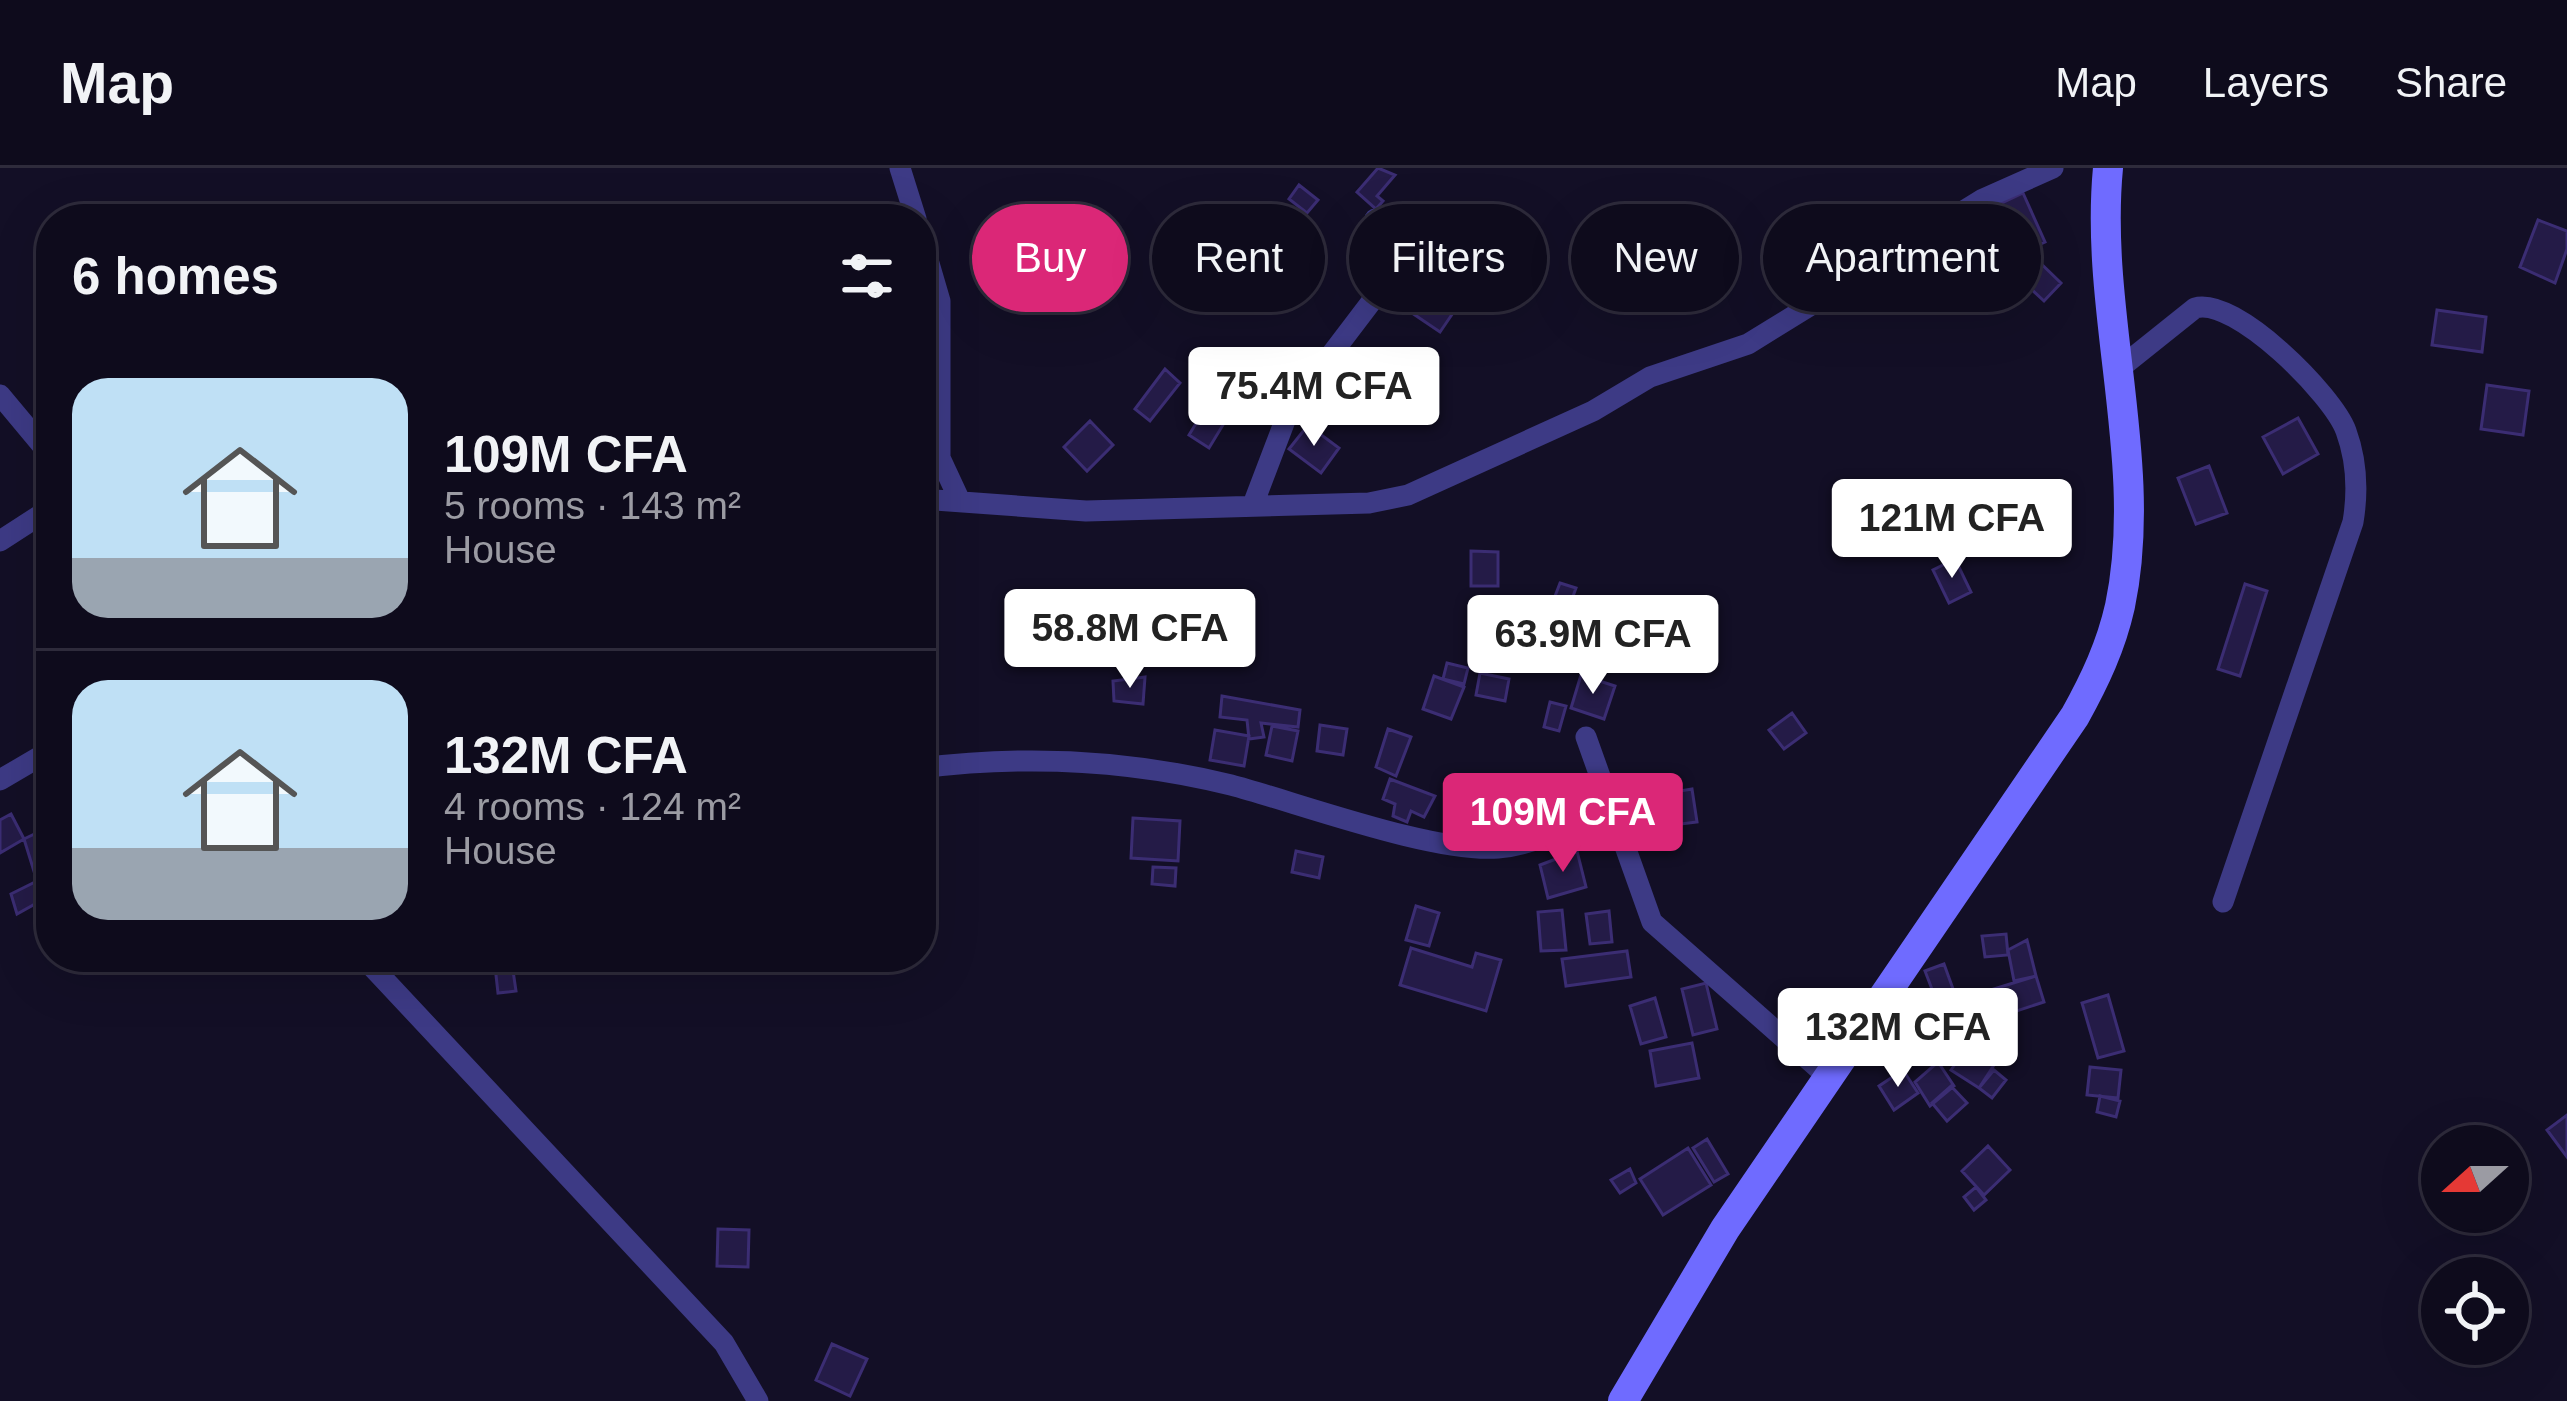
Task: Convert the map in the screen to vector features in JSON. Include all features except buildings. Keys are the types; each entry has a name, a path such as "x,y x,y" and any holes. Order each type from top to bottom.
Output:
{"street":[{"path":"900,168 911,204"},
{"path":"936,498 1086,511 1254,502 1369,503 1408,495 1593,411 1650,377 1748,344 1983,199 2053,168"},
{"path":"1623,1401 1725,1228 2075,716 2104,662 2120,603 2126,530 2107,288 2108,168"},
{"path":"936,287 940,301 940,458 960,502"},
{"path":"2115,372 2195,308 2224,310 2330,400 2354,460 2358,494 2353,522 2223,902"},
{"path":"1254,502 1289,410 1364,312"},
{"path":"0,395 36,438"},
{"path":"936,466 940,458"},
{"path":"0,541 36,518"},
{"path":"1586,737 1652,922 1827,1076"},
{"path":"0,781 36,759"},
{"path":"936,767 1043,759 1124,767 1226,784 1473,848 1523,843 1610,808"},
{"path":"377,972 724,1343 758,1401"}]}
